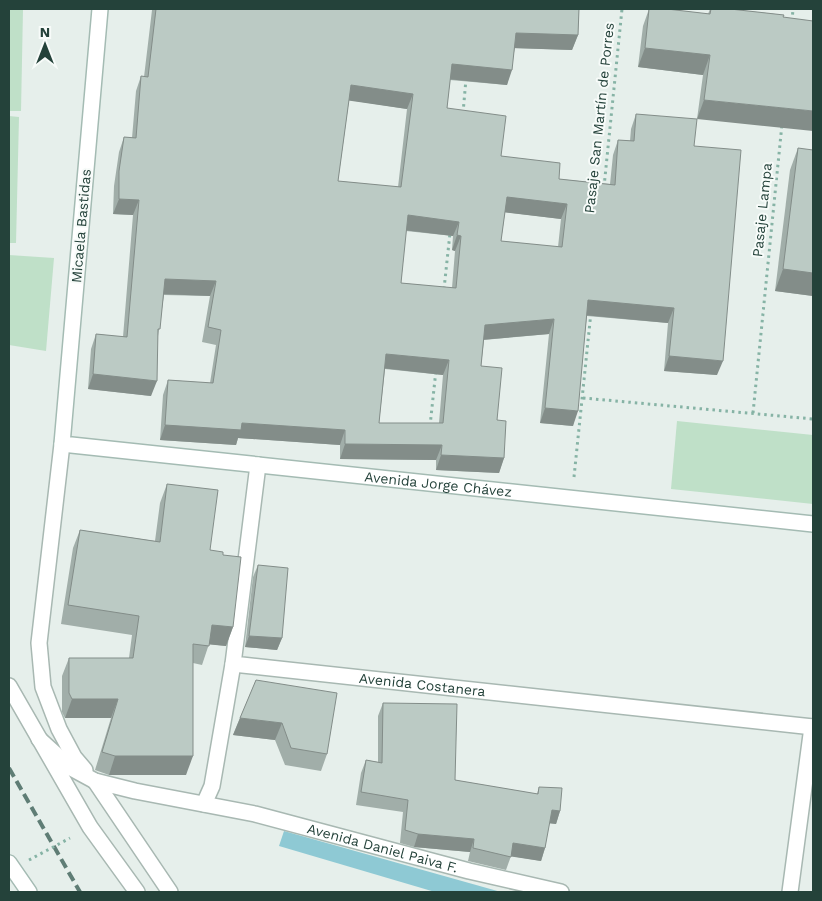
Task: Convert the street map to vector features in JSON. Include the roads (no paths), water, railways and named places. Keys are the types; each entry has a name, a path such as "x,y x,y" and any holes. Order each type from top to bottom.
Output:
{"street":[{"name":"Micaela Bastidas","path":"100,9 62,444 42,608 39,643 41,669 43,687 59,729 74,757 95,781 170,892"},
{"name":"Avenida Jorge Chávez","path":"62,444 813,524"},
{"path":"204,804 212,786 233,664 258,465"},
{"name":"Avenida Costanera","path":"233,664 813,727"},
{"path":"9,686 90,826 137,892"},
{"path":"790,892 813,727"},
{"path":"39,739 71,768 95,781"},
{"name":"Avenida Daniel Paiva F.","path":"95,781 135,791 255,814 469,871 561,892"},
{"path":"9,863 29,892"}],"water":[{"path":"284,831 501,892 435,892 279,846"}],"railway":[{"path":"9,768 80,892"}]}
